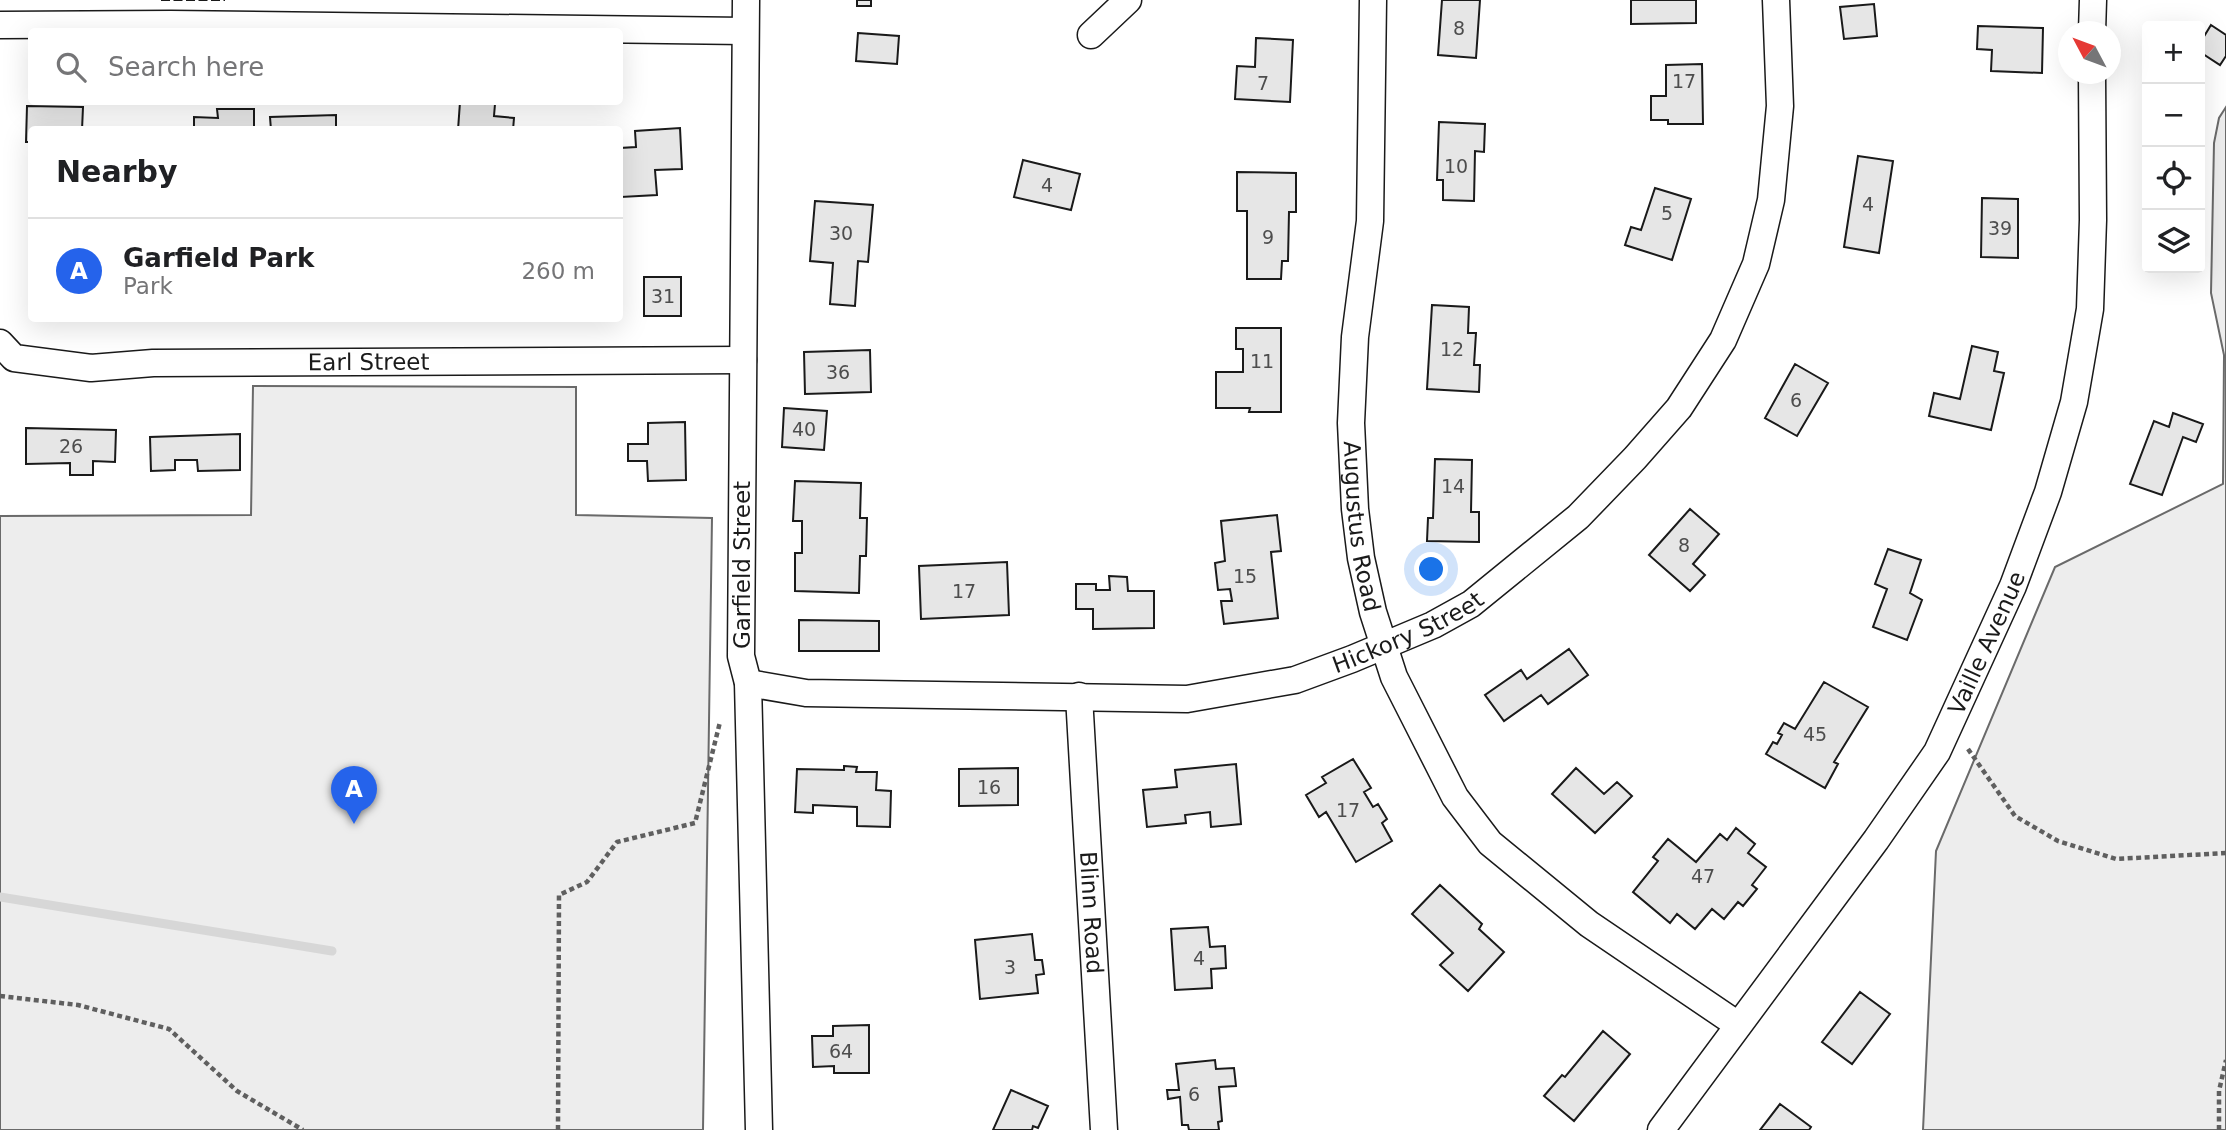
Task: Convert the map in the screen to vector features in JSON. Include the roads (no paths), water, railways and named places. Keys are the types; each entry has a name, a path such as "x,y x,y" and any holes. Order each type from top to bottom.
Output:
{"street":[{"name":"Garfield Street","path":"746,0 741,656 748,682 759,1130"},
{"path":"1091,35 1128,0"},
{"name":"Augustus Road","path":"1373,0 1370,222 1355,337 1351,423 1355,509 1361,558 1383,646 1394,677 1455,797 1490,843 1588,924 1738,1025"},
{"name":"Hickory Street","path":"748,682 806,693 1187,699 1295,680 1433,625 1471,604 1578,517 1635,458 1679,408 1723,340 1756,264 1771,200 1779,115 1776,0"},
{"path":"2092,21 2093,0"},
{"path":"0,25 494,28"},
{"path":"623,30 746,31"},
{"name":"Vaille Avenue","path":"1661,1130 1876,840 1937,751 2013,586 2049,492 2074,402 2090,309 2093,220 2092,84"},
{"name":"Earl Street","path":"0,344 14,358 91,368 153,363 743,360"},
{"name":"Blinn Road","path":"1079,696 1104,1130"}],"waterway":[{"path":"0,897 332,951"}],"place":[{"name":"Garfield Park","path":"354,824"}]}
